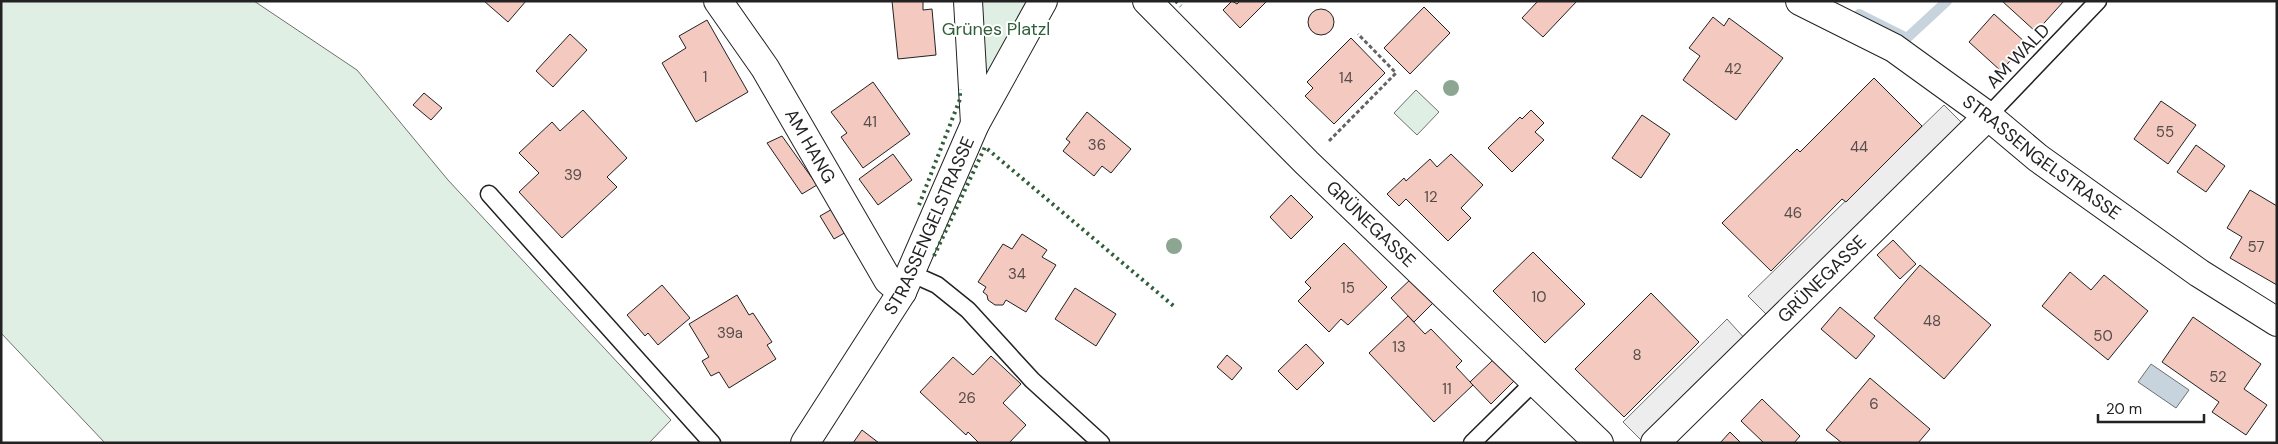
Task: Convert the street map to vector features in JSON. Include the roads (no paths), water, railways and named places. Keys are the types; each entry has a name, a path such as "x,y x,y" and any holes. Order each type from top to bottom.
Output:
{"street":[{"name":"AM HANG","path":"718,1 765,68 888,280 906,282"},
{"path":"968,1 974,124"},
{"name":"STRASSENGELSTRASSE","path":"805,443 906,282 974,124 1043,1"},
{"name":"GRÜNEGASSE","path":"1147,1 1307,163 1599,443"},
{"name":"STRASSENGELSTRASSE","path":"1800,1 1894,48 1988,116 2038,158 2199,273 2277,322"},
{"name":"GRÜNEGASSE","path":"1655,443 1988,116"}],"lane":[{"name":"AM WALD","path":"1988,116 2098,1"},
{"path":"490,194 712,443"},
{"path":"906,282 937,285 968,310 1032,380 1101,443"},
{"path":"1472,443 1534,381"}],"waterway":[{"path":"1859,14 1907,38 1947,1"}],"park label":[{"name":"Grünes Platzl","path":"996,29"}]}
